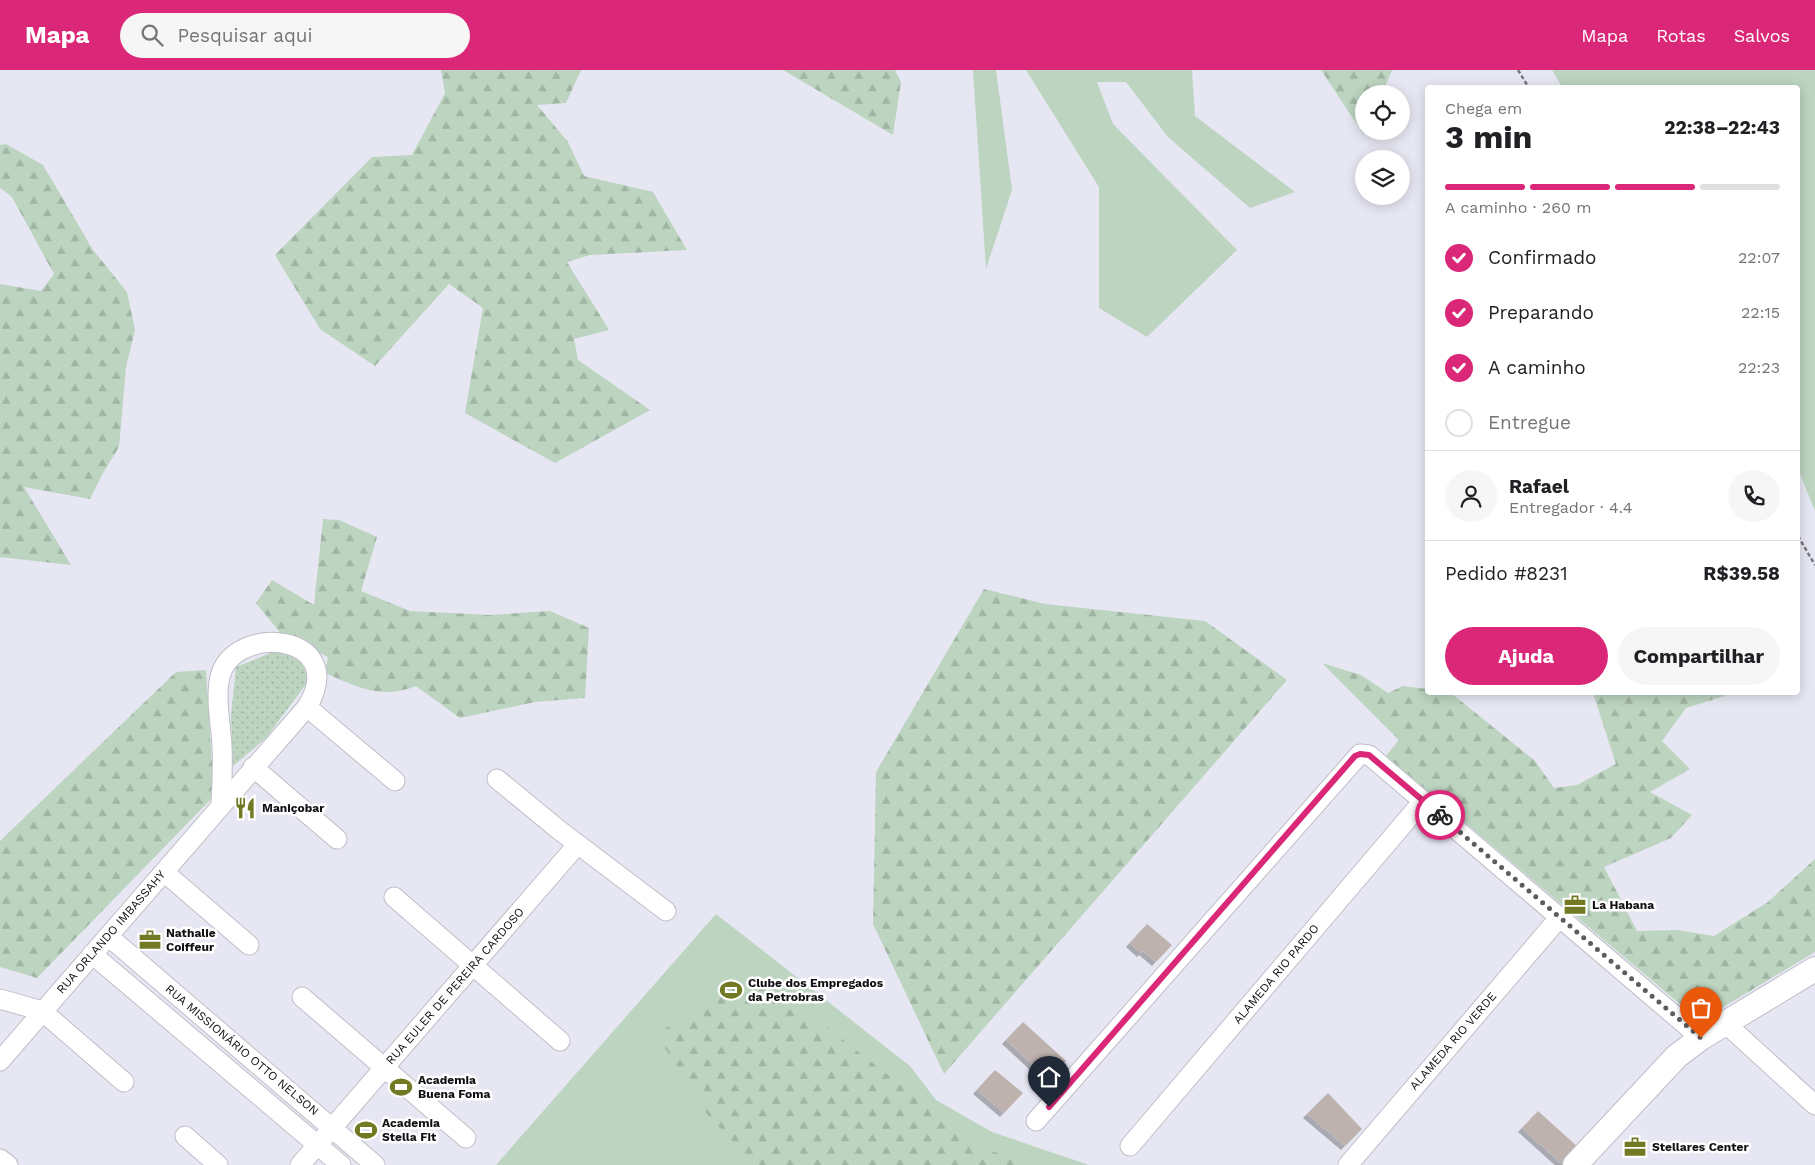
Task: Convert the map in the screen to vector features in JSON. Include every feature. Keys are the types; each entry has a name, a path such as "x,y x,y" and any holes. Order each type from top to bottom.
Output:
{"main road":[{"path":"1582,1163 1658,1074 1677,1056 1701,1038 1815,969"}],"street":[{"name":"RUA ORLANDO IMBASSAHY","path":"0,1061 164,872 221,803 307,707 316,693 317,669 309,655 298,647 286,643 268,643 250,647 234,656 224,666 219,688 222,750 221,803"},
{"path":"307,707 395,781"},
{"path":"1036,1121 1355,756 1360,754 1369,755 1701,1038"},
{"path":"253,767 337,839"},
{"path":"497,779 666,911"},
{"name":"ALAMEDA RIO PARDO","path":"1130,1146 1423,801"},
{"name":"RUA EULER DE PEREIRA CARDOSO","path":"300,1165 578,844"},
{"path":"164,872 249,945"},
{"path":"394,897 560,1041"},
{"name":"ALAMEDA RIO VERDE","path":"1348,1165 1559,918"},
{"name":"RUA MISSIONÁRIO OTTO NELSON","path":"108,936 376,1165"},
{"name":"RUA MISSIONÁRIO OTTO NELSON","path":"92,954 341,1165"},
{"path":"302,997 466,1138"},
{"path":"0,999 42,1011 124,1082"},
{"path":"1725,1023 1815,1106"},
{"path":"185,1136 218,1165"},
{"path":"0,1159 8,1165"}],"path":[{"path":"1518,70 1527,85"},
{"path":"1800,539 1815,565"}],"green space":[{"path":"441,70 581,70 566,103 537,105 568,142 584,176 653,192 687,250 590,255 567,262 609,330 574,339 578,360 650,410 555,463 465,413 483,308 449,284 375,366 320,329 275,255 372,157 412,155 445,93"},
{"path":"783,70 895,70 901,82 893,135"},
{"path":"973,70 996,70 1012,190 986,269"},
{"path":"1026,70 1192,70 1195,116 1295,192 1250,208 1168,137 1126,82 1097,82 1113,124 1237,250 1147,337 1099,308 1099,187"},
{"path":"1321,70 1392,70 1386,85 1355,85 1355,121"},
{"path":"1552,70 1815,70 1815,511 1800,474 1800,85 1561,85"},
{"path":"6,144 43,165 93,250 127,292 135,330 126,367 119,447 90,499 24,487 71,565 0,557 0,284 41,291 54,274 12,197 0,188 0,145"},
{"path":"323,519 339,520 377,537 361,591 410,611 490,615 550,611 589,628 585,698 535,702 460,718 416,686 404,690 381,692 359,687 325,673 328,657 282,635 256,603 272,580 314,605"},
{"path":"984,589 1045,604 1205,621 1287,680 944,1074 873,924 876,772"},
{"path":"273,652 298,655 309,680 266,738 233,766 231,716 236,667"},
{"path":"1322,663 1361,675 1388,693 1403,686 1425,689 1425,695 1453,695 1535,761 1554,788 1577,785 1616,764 1594,695 1728,695 1686,708 1662,741 1690,769 1650,792 1692,815 1671,838 1604,867 1637,931 1677,930 1714,936 1768,902 1815,859 1815,952 1700,1021 1386,756 1399,740"},
{"path":"206,670 214,796 37,978 0,967 0,841 176,672"},
{"name":"Clube dos Empregados da Petrobras","path":"716,914 910,1066 936,1100 992,1132 1089,1165 496,1165"},
{"path":"758,973 897,1082 958,1136 1024,1165 755,1165 707,1114 656,1034"}],"building":[{"path":"1147,924 1172,945 1156,962 1143,951 1141,953 1130,943"},
{"path":"1023,1022 1066,1061 1048,1079 1006,1040"},
{"path":"995,1070 1023,1093 1004,1113 977,1090"},
{"path":"1328,1093 1362,1129 1345,1146 1307,1114"},
{"path":"1538,1111 1579,1148 1563,1165 1522,1128"}],"way so far":[{"path":"1440,815 1701,1038"}],"place":[{"name":"Maniçobar","path":"245,808"},
{"name":"La Habana","path":"1575,905"},
{"name":"Nathalie Coiffeur","path":"150,940"},
{"name":"Clube dos Empregados da Petrobras","path":"731,990"},
{"name":"Academia Buena Foma","path":"401,1087"},
{"name":"Academia Stella Fit","path":"366,1130"},
{"name":"Stellares Center","path":"1635,1147"}],"route":[{"path":"1049,1107 1355,756 1364,753 1369,755 1440,815"}]}
